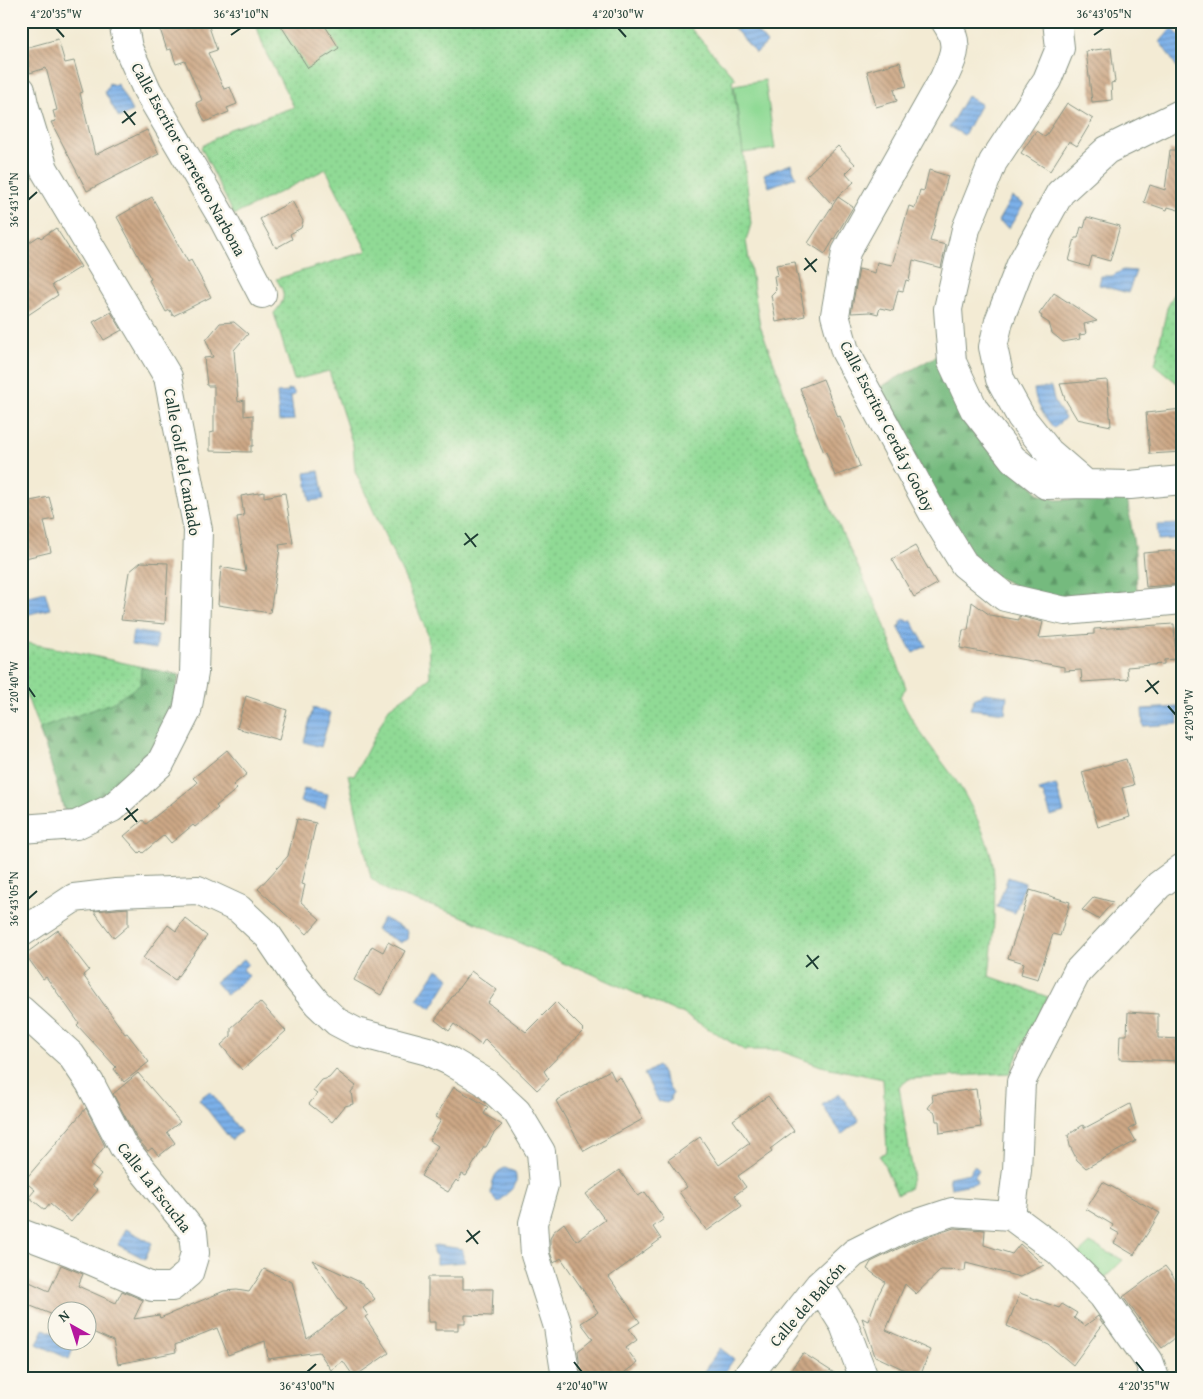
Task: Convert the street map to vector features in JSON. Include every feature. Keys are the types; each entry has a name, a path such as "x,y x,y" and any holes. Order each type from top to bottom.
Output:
{"street":[{"name":"Calle Escritor Carretero Narbona","path":"123,21 128,48 147,90 224,221 262,294"},
{"name":"Calle Escritor Cerdá y Godoy","path":"945,21 950,29 956,49 944,78 846,252 835,315 845,352 934,515 964,564 1005,597 1065,611 1182,600"},
{"path":"1057,21 1060,48 1047,80 994,162 966,228 948,309 952,362 974,409 1013,459 1046,485 1130,485 1182,480"},
{"name":"Calle Golf del Candado","path":"21,90 44,169 168,377 198,530 194,673 187,711 160,764 112,808 76,825 21,829"},
{"path":"1086,484 1049,452 1021,417 1000,379 994,347 999,321 1021,264 1060,193 1107,150 1182,113"},
{"path":"1155,1378 1149,1361 1102,1295 1058,1251 1011,1216 1017,1170 1021,1082 1077,972 1159,885 1182,868"},
{"path":"21,933 74,898 126,892 198,890 239,910 268,936 295,976 317,1003 337,1022 356,1032 428,1051 450,1061 485,1082 517,1112 542,1152 544,1186 533,1223 535,1255 558,1327 566,1378"},
{"name":"Calle La Escucha","path":"21,1010 71,1055 90,1084 123,1146 193,1232 195,1253 189,1273 172,1287 152,1287 21,1233"},
{"name":"Calle del Balcón","path":"746,1378 819,1285 854,1253 906,1226 952,1212 1011,1216"},
{"path":"819,1285 844,1325 864,1378"}],"green space":[{"path":"255,21 684,21 736,79 732,80 745,166 751,224 746,241 760,326 780,378 793,423 882,618 906,688 900,696 920,731 964,793 988,846 993,865 995,893 989,976 1048,997 1025,1039 1010,1073 909,1079 899,1087 913,1173 909,1189 897,1194 880,1156 887,1151 883,1079 821,1066 778,1050 744,1050 682,1013 577,967 574,968 459,915 389,892 371,878 348,774 354,776 389,708 430,678 428,635 407,583 355,471 353,445 329,371 294,380 274,313 283,300 282,288 276,279 367,251 326,169 234,215 201,147 230,129 294,107 265,51"},
{"path":"765,80 775,149 743,153 734,85"},
{"path":"1182,279 1182,387 1155,365 1167,308"},
{"path":"942,353 1038,494 1056,500 1127,497 1135,553 1137,593 1075,598 1028,592 995,576 967,549 875,390"},
{"path":"21,642 179,675 174,704 165,728 65,813 48,754 25,691 21,689"},
{"path":"141,667 179,675 174,704 165,728 149,757 111,796 86,808 65,813 39,729 112,703 140,685"},
{"path":"1090,1243 1123,1260 1102,1281 1076,1256"}],"water":[{"path":"743,21 752,21 751,25 767,43 756,53 734,28"},
{"path":"1171,29 1182,38 1182,44 1179,47 1182,52 1182,68 1179,70 1160,42"},
{"path":"109,83 114,85 117,83 132,111 119,118 104,91"},
{"path":"967,96 981,104 964,135 949,127"},
{"path":"791,164 796,177 769,187 764,174"},
{"path":"1012,197 1024,204 1009,228 998,221"},
{"path":"1123,270 1136,271 1128,293 1099,285 1101,276 1112,276"},
{"path":"1051,387 1055,403 1065,418 1054,428 1041,410 1036,400 1034,389"},
{"path":"288,389 293,390 295,395 291,396 294,420 279,421 277,393 288,392"},
{"path":"319,471 324,499 310,501 305,473"},
{"path":"1182,524 1182,538 1158,540 1157,525"},
{"path":"45,592 50,609 21,616 21,598"},
{"path":"903,619 911,620 926,646 913,653 898,627 901,626"},
{"path":"133,631 158,635 156,649 131,645"},
{"path":"985,693 1007,696 1005,713 970,709 974,699"},
{"path":"1178,707 1178,724 1143,726 1142,709"},
{"path":"313,708 331,713 321,747 304,742"},
{"path":"1056,785 1064,812 1051,816 1043,793 1040,793 1039,790"},
{"path":"304,789 328,794 325,808 300,802"},
{"path":"1008,877 1025,883 1015,913 997,907"},
{"path":"383,918 408,931 407,940 401,943 376,930"},
{"path":"244,959 248,964 243,969 249,976 226,995 215,982"},
{"path":"437,969 450,978 431,1008 417,999"},
{"path":"658,1066 673,1094 670,1101 666,1103 659,1102 644,1074"},
{"path":"210,1091 241,1132 231,1140 199,1099"},
{"path":"839,1093 859,1121 842,1134 822,1105"},
{"path":"973,1167 979,1170 975,1176 977,1183 951,1188 949,1177 970,1173"},
{"path":"505,1168 515,1172 516,1182 515,1186 501,1201 497,1202 491,1194 493,1182 498,1172"},
{"path":"126,1229 152,1243 145,1259 118,1245"},
{"path":"433,1246 462,1249 465,1262 437,1264 437,1257 433,1253"},
{"path":"44,1329 48,1331 48,1349 37,1344"},
{"path":"720,1348 734,1359 721,1378 701,1378 700,1377"},
{"path":"54,1352 72,1352 69,1359"}],"building":[{"path":"185,21 187,27 207,21 217,50 208,53 224,89 230,87 237,104 227,108 229,112 205,122 196,103 202,100 185,61 176,64 171,49 167,50 160,29"},
{"path":"278,21 322,21 339,48 308,68"},
{"path":"58,39 65,63 74,61 83,92 80,93 95,155 147,130 159,154 87,191 51,122 56,121 53,111 57,110 46,68 30,73 25,48"},
{"path":"1111,48 1115,82 1111,83 1112,100 1092,102 1086,51"},
{"path":"900,62 907,86 894,89 897,101 876,107 867,71"},
{"path":"1067,103 1093,119 1077,146 1069,141 1050,171 1021,153 1036,131 1045,137"},
{"path":"838,146 855,164 846,173 854,182 831,203 806,176"},
{"path":"1170,150 1182,150 1182,211 1168,207 1167,210 1144,202 1150,185 1165,190"},
{"path":"929,170 948,176 930,241 946,245 941,268 913,260 909,281 906,280 903,291 898,290 893,311 880,308 878,314 870,312 851,313 859,269 875,273 877,262 892,265 909,206 915,208 920,190 924,191"},
{"path":"152,197 188,262 191,260 211,297 173,316 170,310 166,312 149,280 151,279 117,217"},
{"path":"838,197 853,207 825,254 808,243"},
{"path":"292,201 303,221 301,228 290,234 292,239 276,248 260,219"},
{"path":"1087,217 1120,226 1110,261 1092,256 1089,267 1069,261 1075,238 1078,238 1081,227 1084,228"},
{"path":"56,228 81,267 52,285 58,295 28,315 21,305 21,248"},
{"path":"795,262 805,316 776,322 771,295 776,290 774,276 778,275 776,265"},
{"path":"1054,293 1097,321 1084,324 1086,334 1079,335 1080,339 1063,342 1052,333 1049,323 1041,318 1042,316 1039,314"},
{"path":"111,312 122,330 104,340 93,322"},
{"path":"234,322 248,334 234,350 238,402 244,400 244,416 253,415 253,446 251,446 251,452 210,451 210,433 214,432 214,386 207,386 204,358 213,357 206,340 220,323"},
{"path":"823,379 860,466 835,476 826,452 824,453 800,388"},
{"path":"1107,380 1111,426 1077,419 1065,399 1060,384"},
{"path":"1182,409 1182,452 1150,454 1146,413"},
{"path":"264,492 264,497 285,493 293,543 279,545 280,549 270,613 218,605 221,567 246,572 237,517 244,516 241,496"},
{"path":"49,497 55,519 44,521 51,552 21,559 21,503"},
{"path":"915,546 937,584 914,597 892,559"},
{"path":"1182,550 1182,584 1146,587 1143,553"},
{"path":"141,562 168,563 165,624 121,620 129,572"},
{"path":"972,602 990,615 1019,620 1019,616 1043,622 1039,638 1094,634 1094,629 1174,624 1176,659 1164,660 1164,664 1127,667 1128,679 1082,682 1081,670 1064,671 1064,667 960,648 963,630 968,630"},
{"path":"246,696 287,710 279,740 237,728"},
{"path":"227,750 247,774 233,785 237,789 195,827 193,825 171,843 164,835 143,853 141,851 139,853 124,836 143,820 146,824 196,784 197,782 193,778"},
{"path":"1126,759 1134,785 1122,788 1130,817 1098,827 1082,772"},
{"path":"297,819 316,823 302,884 305,885 301,902 320,919 307,934 258,889 288,856"},
{"path":"1030,890 1070,902 1060,936 1053,934 1038,979 1021,974 1024,963 1008,958"},
{"path":"1094,897 1113,902 1098,919 1082,910"},
{"path":"128,908 128,926 114,938 94,911"},
{"path":"185,918 207,936 175,980 143,958 168,925 176,931"},
{"path":"58,930 89,970 83,975 125,1034 127,1033 149,1062 124,1082 114,1069 116,1067 77,1025 79,1023 46,977 43,979 25,954"},
{"path":"388,942 405,951 381,995 354,980 372,946 383,952"},
{"path":"471,971 497,990 488,1003 526,1032 556,1002 584,1030 544,1071 549,1079 537,1090 485,1039 481,1045 454,1024 449,1031 435,1020"},
{"path":"260,1002 286,1031 242,1070 221,1045 231,1036 231,1028"},
{"path":"1128,1012 1158,1014 1158,1038 1182,1039 1182,1061 1119,1059 1120,1035 1127,1035"},
{"path":"336,1070 356,1086 351,1092 353,1104 345,1106 332,1122 309,1104 317,1094 313,1091 322,1080 329,1078"},
{"path":"610,1070 615,1080 620,1077 643,1119 584,1151 556,1101"},
{"path":"138,1073 180,1122 167,1132 175,1143 159,1156 152,1148 148,1151 136,1137 113,1094"},
{"path":"454,1087 488,1107 484,1114 502,1125 494,1133 486,1147 484,1147 466,1176 462,1174 458,1182 456,1180 448,1192 421,1176 438,1146 429,1140 441,1120 435,1117"},
{"path":"976,1089 981,1127 940,1133 939,1121 936,1121 935,1113 928,1108 933,1101 932,1095"},
{"path":"768,1096 794,1131 770,1149 772,1152 738,1176 746,1187 735,1195 742,1206 707,1231 679,1192 687,1187 668,1160 700,1137 719,1165 750,1143 733,1120"},
{"path":"1130,1104 1136,1125 1129,1129 1136,1141 1086,1168 1077,1160 1070,1146 1068,1135 1083,1125 1085,1128"},
{"path":"86,1108 105,1146 90,1165 101,1174 92,1185 98,1190 71,1222 50,1204 45,1210 29,1197 35,1190 24,1181"},
{"path":"619,1170 638,1196 645,1192 664,1219 653,1227 661,1239 609,1277 640,1322 629,1329 637,1340 626,1348 637,1363 617,1378 581,1378 578,1351 593,1339 581,1323 598,1312 561,1258 554,1263 550,1252 550,1239 553,1232 564,1223 576,1241 605,1220 586,1194"},
{"path":"1103,1182 1160,1213 1134,1255 1114,1243 1120,1234 1111,1229 1113,1225 1086,1209"},
{"path":"954,1228 985,1230 984,1245 1012,1254 1020,1244 1044,1265 1020,1277 966,1263 965,1271 941,1270 916,1294 905,1284 886,1330 930,1350 920,1377 875,1356 862,1318 868,1321 885,1282 867,1269 871,1262 912,1242"},
{"path":"312,1260 362,1283 375,1299 363,1308 368,1315 365,1317 389,1353 354,1377 343,1361 331,1370 319,1352 268,1359 265,1341 228,1355 217,1328 175,1345 176,1352 118,1364 113,1341 98,1334 98,1302 48,1302 48,1313 21,1302 21,1278 49,1291 61,1265 83,1274 78,1286 116,1303 122,1291 143,1300 134,1319 159,1315 160,1318 224,1291 237,1290 249,1292 264,1269 292,1282 307,1339 346,1309"},
{"path":"1165,1266 1182,1288 1182,1333 1162,1348 1123,1297"},
{"path":"428,1277 463,1277 463,1289 493,1289 492,1316 465,1315 465,1323 458,1323 458,1330 435,1330 435,1322 428,1322"},
{"path":"1020,1293 1059,1308 1062,1304 1077,1313 1074,1318 1085,1326 1098,1316 1103,1324 1073,1365 1049,1345 1007,1326"},
{"path":"803,1353 842,1378 785,1378"}]}
